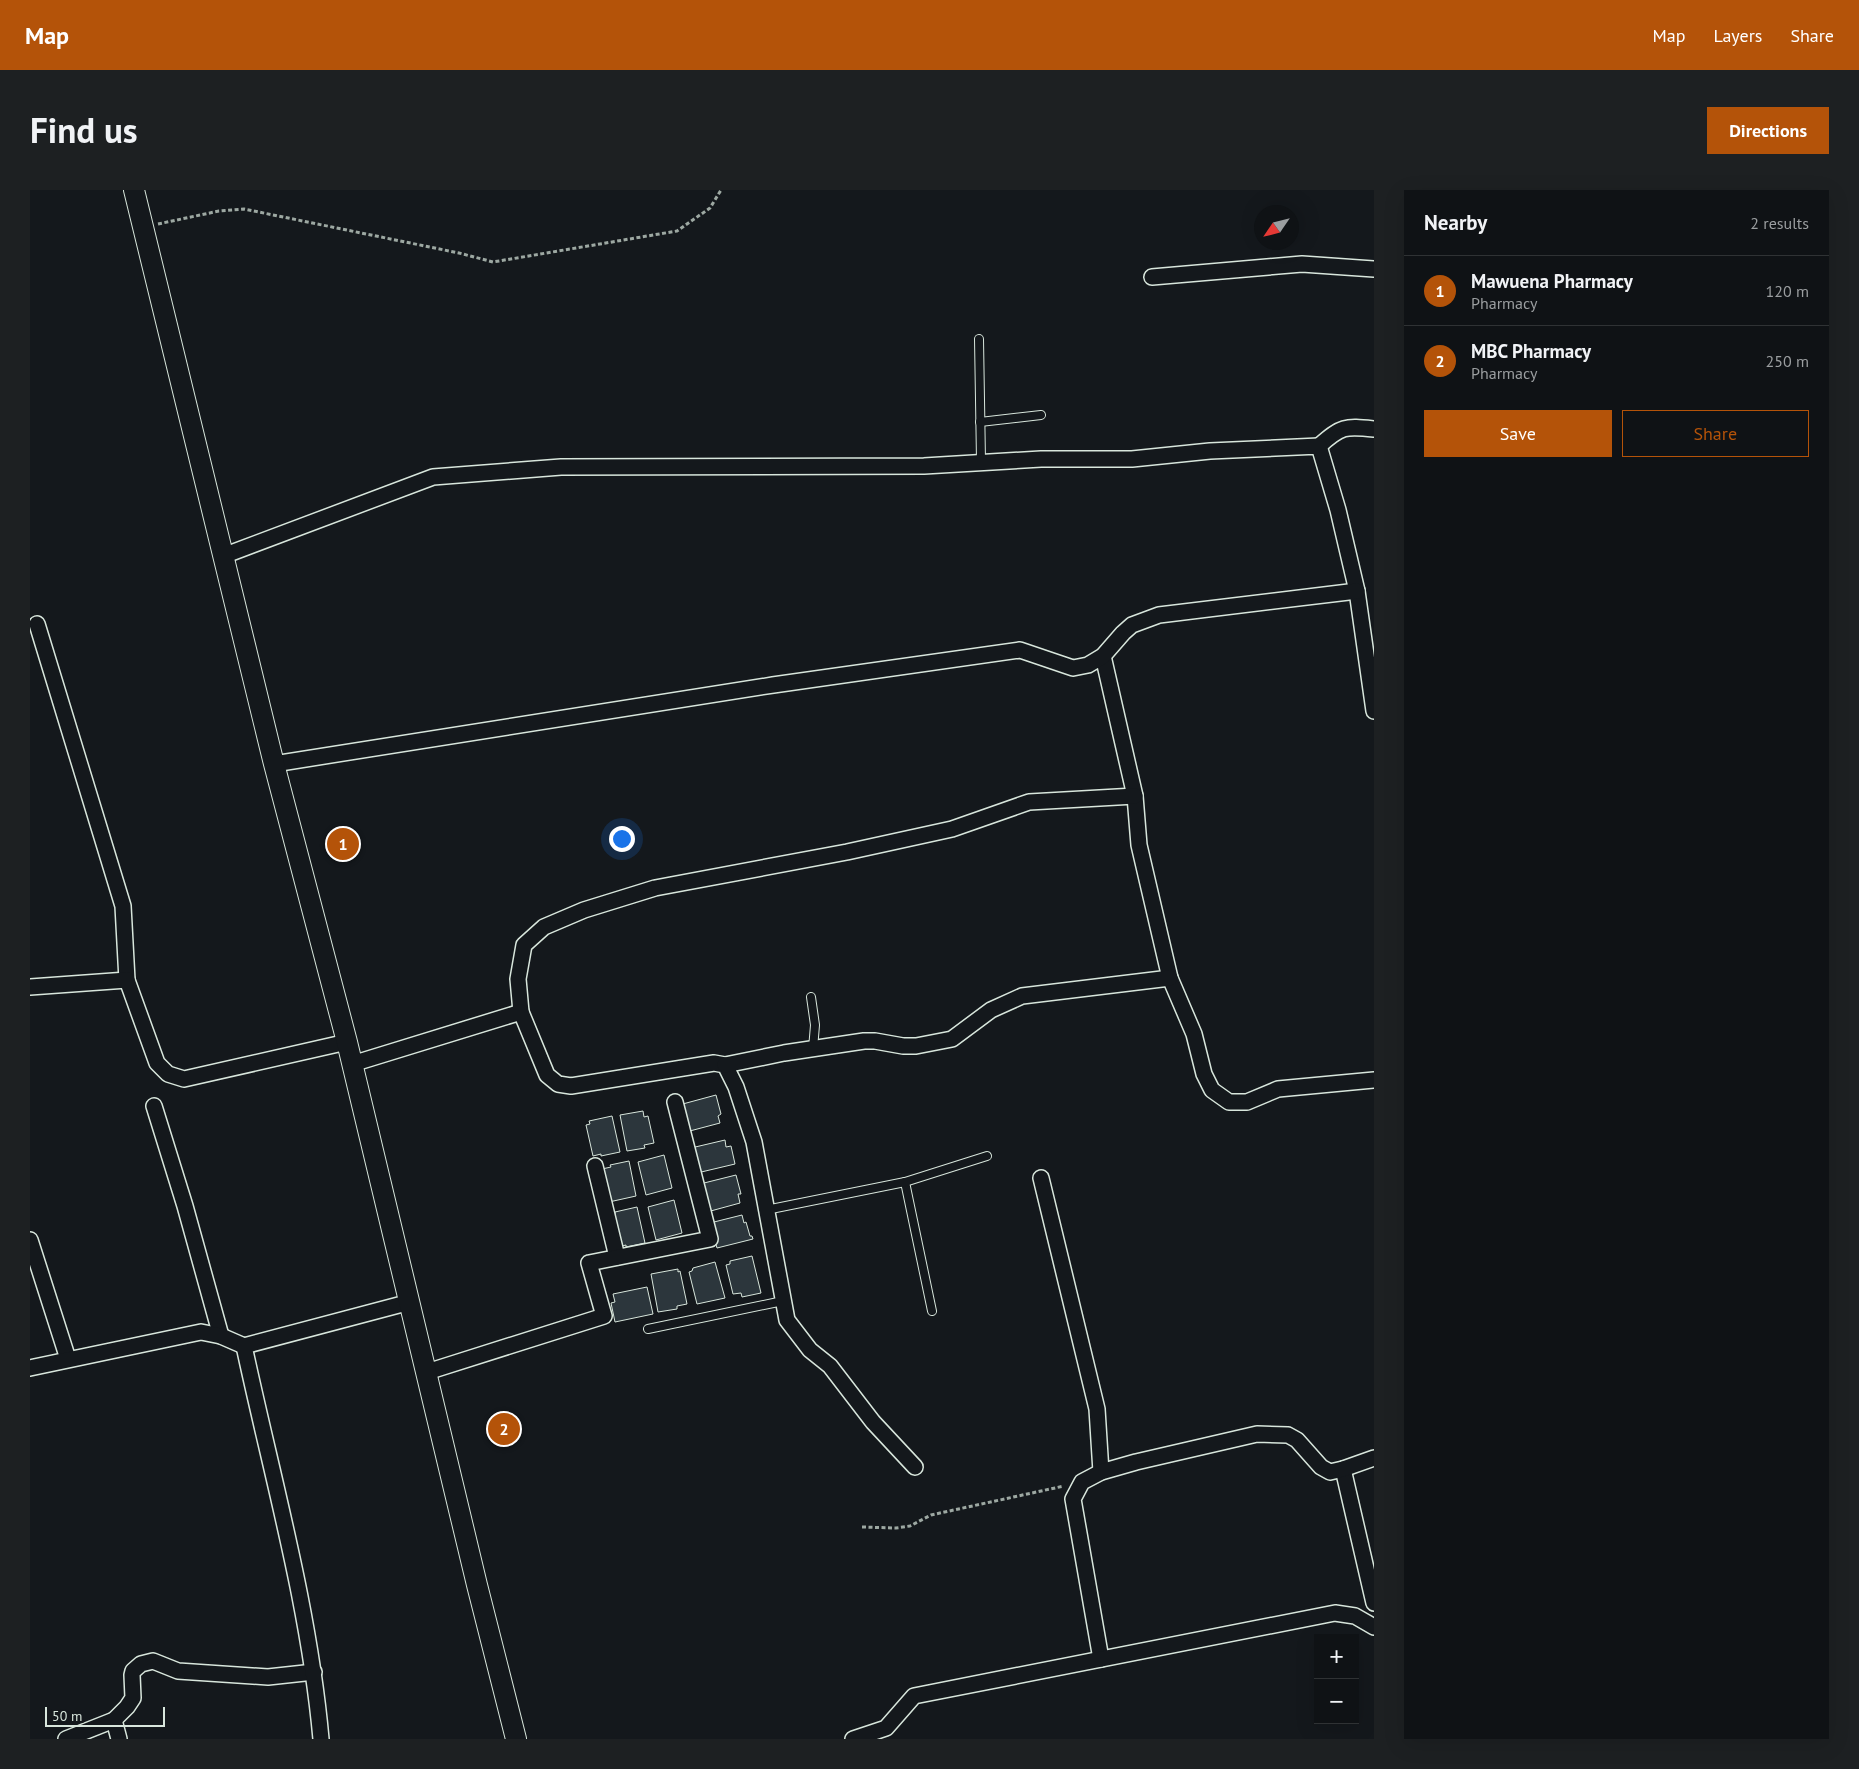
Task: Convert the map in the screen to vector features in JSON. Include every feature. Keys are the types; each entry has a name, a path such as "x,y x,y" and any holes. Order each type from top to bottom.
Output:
{"main road":[{"path":"134,190 274,764 347,1042 516,1739"}],"street":[{"path":"1152,277 1302,264 1374,269"},
{"path":"223,556 433,477 561,466 894,466 1132,459 1210,451 1319,446 1333,433 1342,428 1352,426 1374,429"},
{"path":"1319,446 1338,510 1358,591 1374,711"},
{"path":"274,764 773,685 1020,650 1073,668 1088,665 1103,656 1132,625 1159,615 1358,591"},
{"path":"37,624 123,906 127,980 157,1063 168,1074 184,1079 347,1042"},
{"path":"1103,656 1135,796 1139,845 1170,978 1194,1034 1204,1074 1212,1090 1229,1102 1247,1102 1278,1089 1374,1080"},
{"path":"1135,796 1029,802 952,829 847,852 655,888 584,910 544,927 524,945 518,979 521,1012 547,1075 558,1084 570,1086 714,1063 725,1065 864,1041 916,1046 952,1039 991,1010 1022,996 1170,978"},
{"path":"30,987 127,980"},
{"path":"352,1064 521,1012"},
{"path":"725,1065 736,1087 754,1142 787,1320 810,1350 830,1366 873,1422 915,1466"},
{"path":"427,1372 604,1316 589,1263 710,1239 675,1102"},
{"path":"154,1106 186,1206 221,1336"},
{"path":"595,1166 617,1257"},
{"path":"1041,1178 1097,1409 1101,1472"},
{"path":"30,1240 68,1359"},
{"path":"30,1368 202,1332 221,1336 244,1346 410,1302"},
{"path":"244,1346 301,1597 314,1672 321,1739"},
{"path":"1101,1659 1073,1499 1082,1482 1101,1472 1136,1462 1257,1434 1288,1435 1297,1440 1321,1467 1330,1472 1374,1458"},
{"path":"1343,1469 1374,1603"},
{"path":"853,1739 886,1728 914,1696 1336,1613 1355,1616 1374,1627"},
{"path":"66,1739 114,1720 127,1707 132,1698 133,1671 141,1664 153,1661 178,1671 268,1677 314,1672"},
{"path":"114,1720 119,1739"}],"lane":[{"path":"979,339 981,462"},
{"path":"980,422 1041,415"},
{"path":"811,997 816,1025 813,1049"},
{"path":"766,1210 905,1182 987,1156"},
{"path":"905,1182 932,1312"},
{"path":"648,1329 783,1301"}],"path":[{"path":"143,227 220,211 244,209 459,253 493,262 677,231 710,208 721,190"},
{"path":"862,1527 896,1528 910,1526 931,1515 1082,1482"}],"building":[{"path":"716,1095 721,1114 718,1116 720,1123 686,1132 679,1105"},
{"path":"643,1111 644,1117 648,1116 654,1143 644,1145 645,1148 627,1151 620,1115"},
{"path":"612,1116 620,1152 593,1156 586,1125 590,1124 589,1121"},
{"path":"725,1140 726,1147 731,1146 735,1164 697,1173 691,1148"},
{"path":"664,1155 672,1188 646,1195 638,1162"},
{"path":"629,1161 636,1196 609,1202 602,1169 611,1167 610,1165"},
{"path":"736,1175 741,1194 738,1194 740,1203 707,1212 700,1184"},
{"path":"674,1200 682,1233 656,1240 648,1207"},
{"path":"637,1207 645,1243 618,1247 612,1216 615,1215 615,1212"},
{"path":"742,1215 744,1223 746,1222 750,1236 753,1239 717,1248 710,1223"},
{"path":"752,1256 761,1293 742,1297 741,1293 733,1294 726,1265 730,1264 730,1261"},
{"path":"715,1262 725,1298 697,1304 689,1272 693,1268"},
{"path":"678,1269 687,1304 677,1306 677,1309 658,1312 651,1274"},
{"path":"647,1287 653,1314 615,1322 611,1303 615,1302 613,1294"}],"place":[{"name":"Mawuena Pharmacy","path":"343,844"},
{"name":"MBC Pharmacy","path":"504,1429"}]}
